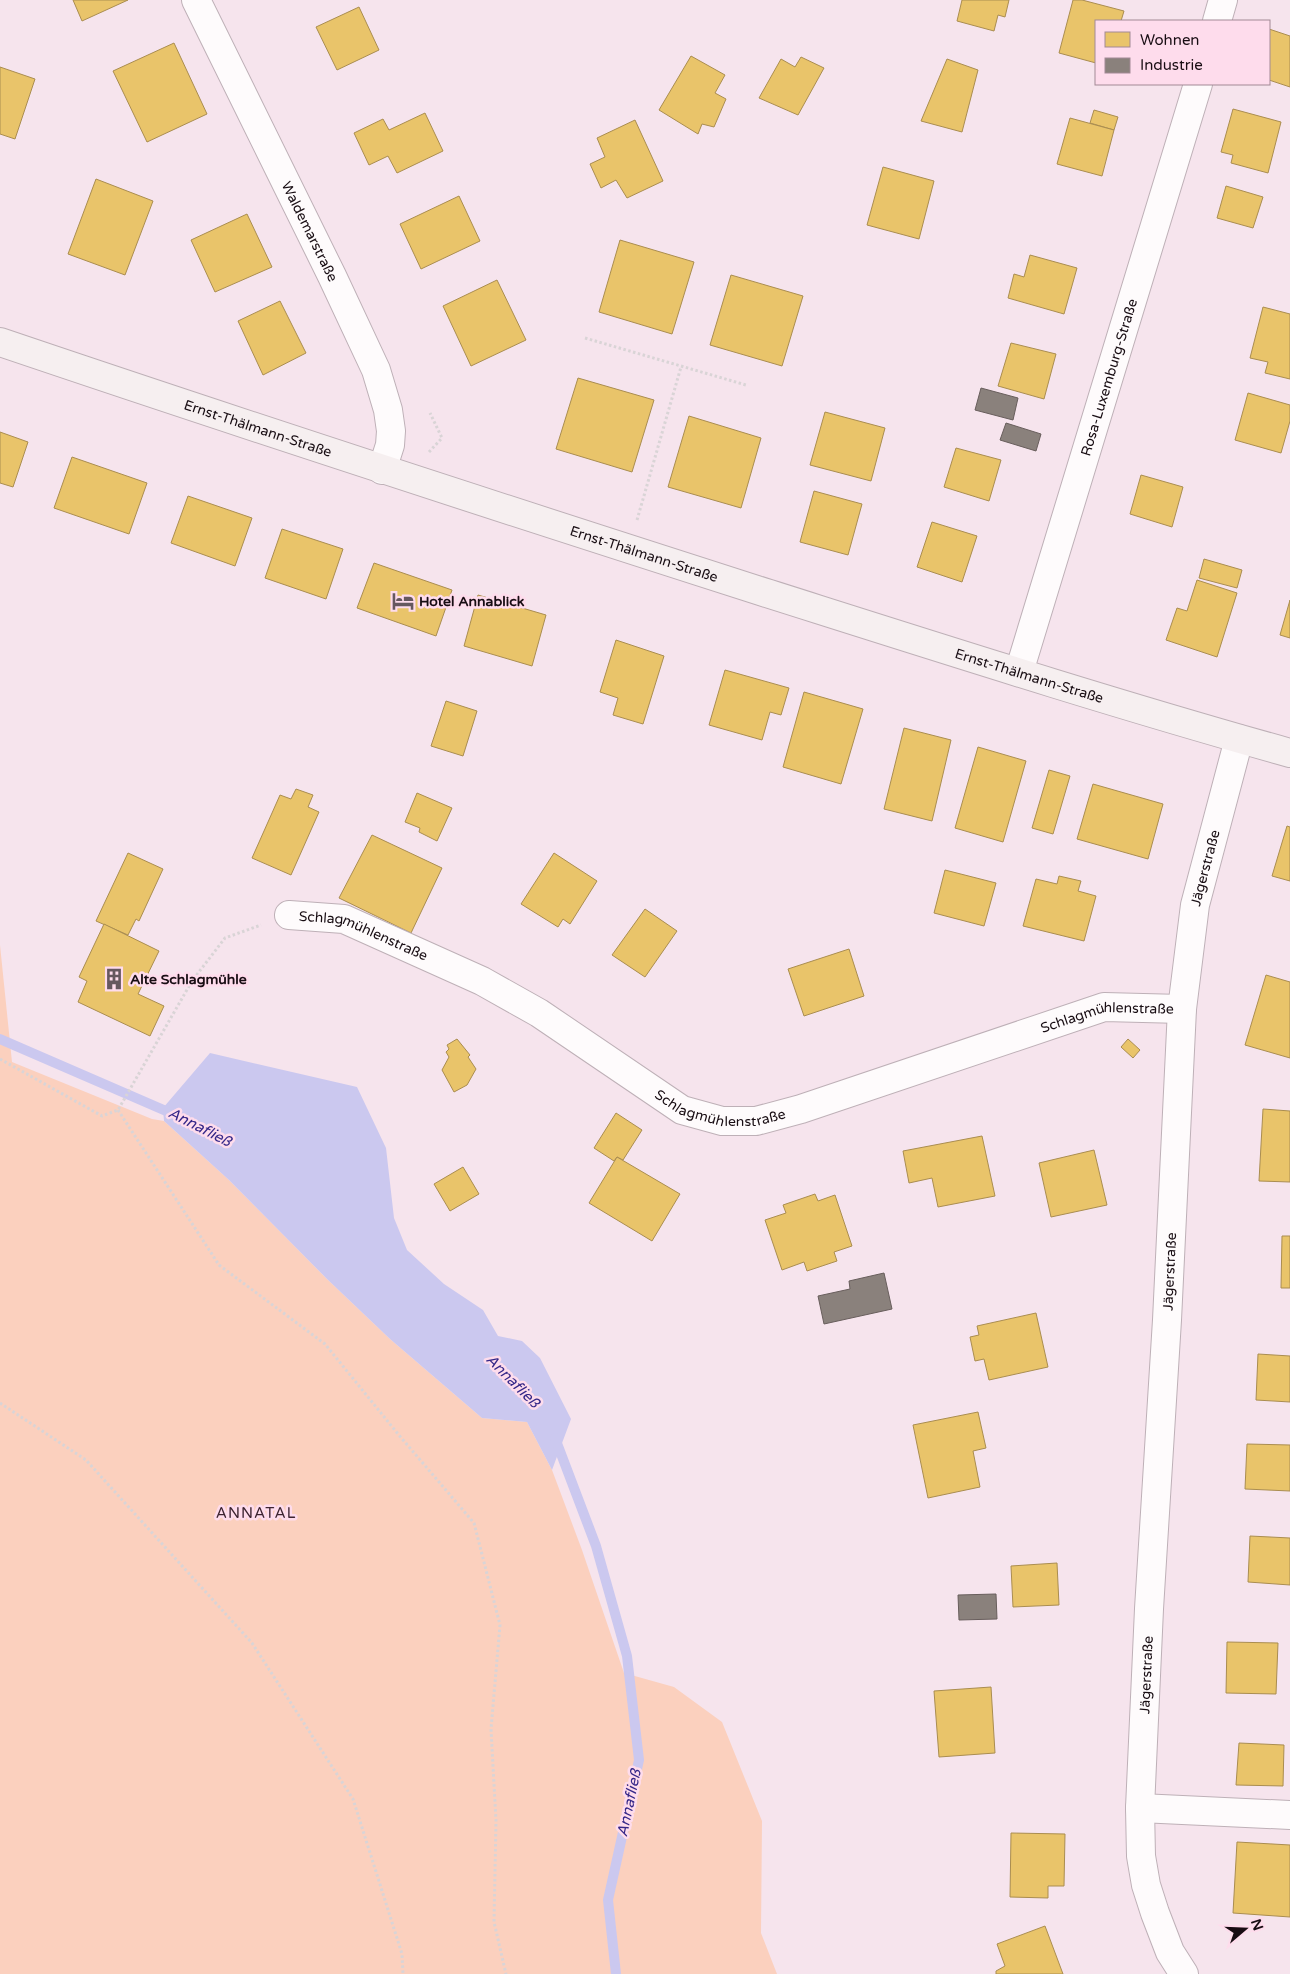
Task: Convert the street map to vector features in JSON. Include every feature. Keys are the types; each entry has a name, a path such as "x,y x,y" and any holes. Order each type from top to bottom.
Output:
{"main road":[{"name":"Ernst-Thälmann-Straße","path":"0,342 382,470 1019,672 1290,753"}],"street":[{"name":"Waldemarstraße","path":"196,0 332,276 376,370 388,410 391,431 390,445 382,470"},
{"path":"1217,20 1223,0"},
{"name":"Rosa-Luxemburg-Straße","path":"1019,672 1198,85"},
{"name":"Jägerstraße","path":"1184,1974 1170,1952 1154,1913 1146,1885 1141,1856 1140,1808 1182,1009 1195,905 1239,739"},
{"name":"Schlagmühlenstraße","path":"289,915 344,919 482,981 539,1012 682,1110 722,1122 756,1121 801,1109 1104,1007 1182,1009"},
{"path":"1140,1808 1290,1815"}],"path":[{"path":"585,338 746,385"},
{"path":"637,521 681,367"},
{"path":"425,456 442,438 430,413"},
{"path":"0,1060 102,1116 118,1110 192,981 225,938 289,915"},
{"path":"118,1110 219,1265 325,1344 474,1523 500,1626 491,1729 496,1821 494,1922 506,1974"},
{"path":"0,1403 86,1460 252,1643 353,1799 402,1954 403,1974"}],"shaded area":[{"path":"0,945 12,1062 152,1119 164,1121 229,1180 327,1279 390,1339 482,1418 527,1422 552,1470 582,1550 624,1673 674,1687 722,1722 762,1821 761,1933 777,1974 0,1974"}],"water":[{"path":"210,1053 357,1087 386,1148 394,1218 407,1250 444,1284 483,1310 498,1336 522,1341 540,1358 571,1419 552,1470 527,1422 482,1418 390,1339 327,1279 229,1180 164,1121 163,1108"}],"building: Wohnen":[{"path":"73,0 128,0 82,21"},
{"path":"962,0 1009,0 1005,17 998,15 994,31 957,21"},
{"path":"1073,0 1082,0 1124,11 1121,20 1095,20 1095,63 1059,53"},
{"path":"359,7 379,50 337,70 316,27"},
{"path":"1270,29 1290,36 1290,87 1270,80"},
{"path":"174,43 207,114 147,142 113,71"},
{"path":"691,56 725,75 715,93 726,99 714,127 702,124 698,134 659,110"},
{"path":"801,57 824,68 798,115 759,98 781,59 795,67"},
{"path":"947,59 978,70 962,132 921,121"},
{"path":"0,67 35,79 15,139 0,134"},
{"path":"1233,109 1281,122 1268,173 1231,163 1233,155 1221,152"},
{"path":"1094,110 1118,117 1114,130 1090,123"},
{"path":"425,113 443,151 397,173 388,156 369,165 354,133 383,119 389,130"},
{"path":"1070,118 1114,130 1102,176 1057,164"},
{"path":"635,120 663,181 627,198 616,180 601,188 590,164 605,157 597,138"},
{"path":"883,167 934,181 919,239 867,225"},
{"path":"96,179 153,201 125,275 68,254"},
{"path":"1226,186 1263,197 1253,228 1217,218"},
{"path":"459,196 480,241 421,269 400,224"},
{"path":"247,214 272,267 215,292 191,240"},
{"path":"620,240 694,262 672,334 599,312"},
{"path":"1030,255 1077,268 1064,314 1008,298 1014,274 1024,277"},
{"path":"731,275 803,296 782,366 710,345"},
{"path":"497,280 526,340 471,366 443,306"},
{"path":"280,301 306,353 263,375 238,321"},
{"path":"1263,307 1290,314 1290,379 1265,373 1268,362 1250,358"},
{"path":"1011,343 1056,354 1044,399 998,386"},
{"path":"578,378 654,400 632,472 556,449"},
{"path":"1248,393 1290,405 1290,421 1281,453 1235,440"},
{"path":"825,412 885,428 871,481 810,465"},
{"path":"689,416 761,438 741,508 668,487"},
{"path":"0,432 28,442 13,487 0,483"},
{"path":"956,448 1001,460 989,501 944,487"},
{"path":"72,457 147,483 129,534 54,508"},
{"path":"1141,475 1183,487 1172,527 1130,514"},
{"path":"814,491 862,504 848,555 800,542"},
{"path":"188,496 252,518 235,566 171,543"},
{"path":"932,522 977,536 962,582 917,567"},
{"path":"282,529 343,549 326,599 265,578"},
{"path":"1204,559 1242,570 1237,588 1199,578"},
{"name":"Hotel Annablick","path":"374,563 452,590 436,636 357,608"},
{"path":"1197,580 1237,593 1217,657 1166,640 1177,608 1187,611"},
{"path":"478,595 546,615 532,666 464,646"},
{"path":"1290,600 1290,638 1280,635"},
{"path":"616,640 664,656 643,724 613,715 618,698 600,692"},
{"path":"725,670 789,688 781,715 770,712 762,740 709,725"},
{"path":"804,692 863,709 841,784 783,767"},
{"path":"446,701 477,711 463,756 431,746"},
{"path":"904,728 951,740 932,821 884,809"},
{"path":"978,747 1026,761 1003,842 955,828"},
{"path":"1049,770 1070,776 1053,834 1032,828"},
{"path":"1093,784 1163,804 1148,859 1077,839"},
{"path":"296,789 313,795 308,807 319,812 291,875 252,858 280,795 291,799"},
{"path":"417,793 452,808 437,841 419,832 420,828 405,822"},
{"path":"1287,826 1290,827 1290,881 1272,876"},
{"path":"372,835 442,868 411,933 339,898"},
{"path":"128,853 163,869 139,921 136,919 128,935 96,921"},
{"path":"554,853 597,881 570,924 563,919 558,927 521,904"},
{"path":"945,870 996,883 984,926 934,913"},
{"path":"1059,876 1081,881 1078,891 1096,896 1084,941 1023,926 1036,879 1057,884"},
{"path":"645,909 677,931 645,977 612,955"},
{"name":"Alte Schlagmühle","path":"104,924 159,951 138,994 164,1006 150,1036 78,1002 87,981 79,977"},
{"path":"849,949 864,996 804,1016 788,969"},
{"path":"1266,975 1290,982 1290,1058 1245,1045"},
{"path":"457,1039 470,1055 468,1057 476,1069 467,1085 454,1092 442,1070 449,1057 446,1052 449,1049 447,1045"},
{"path":"1128,1039 1140,1050 1133,1058 1121,1047"},
{"path":"1263,1109 1290,1111 1290,1182 1259,1181"},
{"path":"616,1113 642,1130 623,1160 617,1157 614,1161 594,1148"},
{"path":"982,1136 995,1196 938,1207 932,1178 909,1183 903,1151"},
{"path":"1094,1150 1107,1205 1051,1217 1039,1163"},
{"path":"617,1157 680,1194 652,1241 589,1203"},
{"path":"463,1167 479,1194 450,1211 434,1184"},
{"path":"815,1194 818,1201 835,1195 852,1246 834,1252 837,1261 807,1271 804,1262 782,1270 765,1220 786,1213 783,1205"},
{"path":"1282,1236 1290,1236 1290,1288 1281,1288"},
{"path":"1036,1313 1048,1367 989,1380 984,1359 975,1361 970,1337 979,1335 977,1326"},
{"path":"1258,1354 1290,1356 1290,1402 1256,1400"},
{"path":"978,1412 986,1448 973,1451 980,1487 928,1498 913,1425"},
{"path":"1247,1444 1290,1445 1290,1491 1245,1489"},
{"path":"1250,1536 1290,1538 1290,1585 1248,1582"},
{"path":"1057,1563 1059,1605 1013,1607 1011,1566"},
{"path":"1227,1642 1278,1643 1276,1694 1226,1693"},
{"path":"991,1687 995,1753 939,1757 934,1691"},
{"path":"1239,1743 1284,1745 1283,1786 1236,1785"},
{"path":"1011,1833 1065,1834 1064,1886 1048,1886 1048,1898 1010,1897"},
{"path":"1237,1842 1290,1845 1290,1917 1233,1913"},
{"path":"1045,1926 1063,1974 996,1974 996,1971 1005,1966 997,1944"}],"building: Industrie":[{"path":"981,388 1018,398 1013,420 975,410"},
{"path":"1006,423 1041,434 1036,451 1000,440"},
{"path":"884,1273 892,1309 824,1324 818,1296 850,1289 849,1281"},
{"path":"996,1594 997,1619 959,1620 958,1595"}],"waterway":[{"name":"Annafließ","path":"0,1039 173,1114"},
{"name":"Annafließ","path":"555,1438 596,1546 627,1656 639,1760 608,1900 616,1974"}],"place":[{"name":"Hotel Annablick","path":"403,601"},
{"name":"Alte Schlagmühle","path":"114,979"}],"district":[{"name":"ANNATAL","path":"256,1513"}]}
